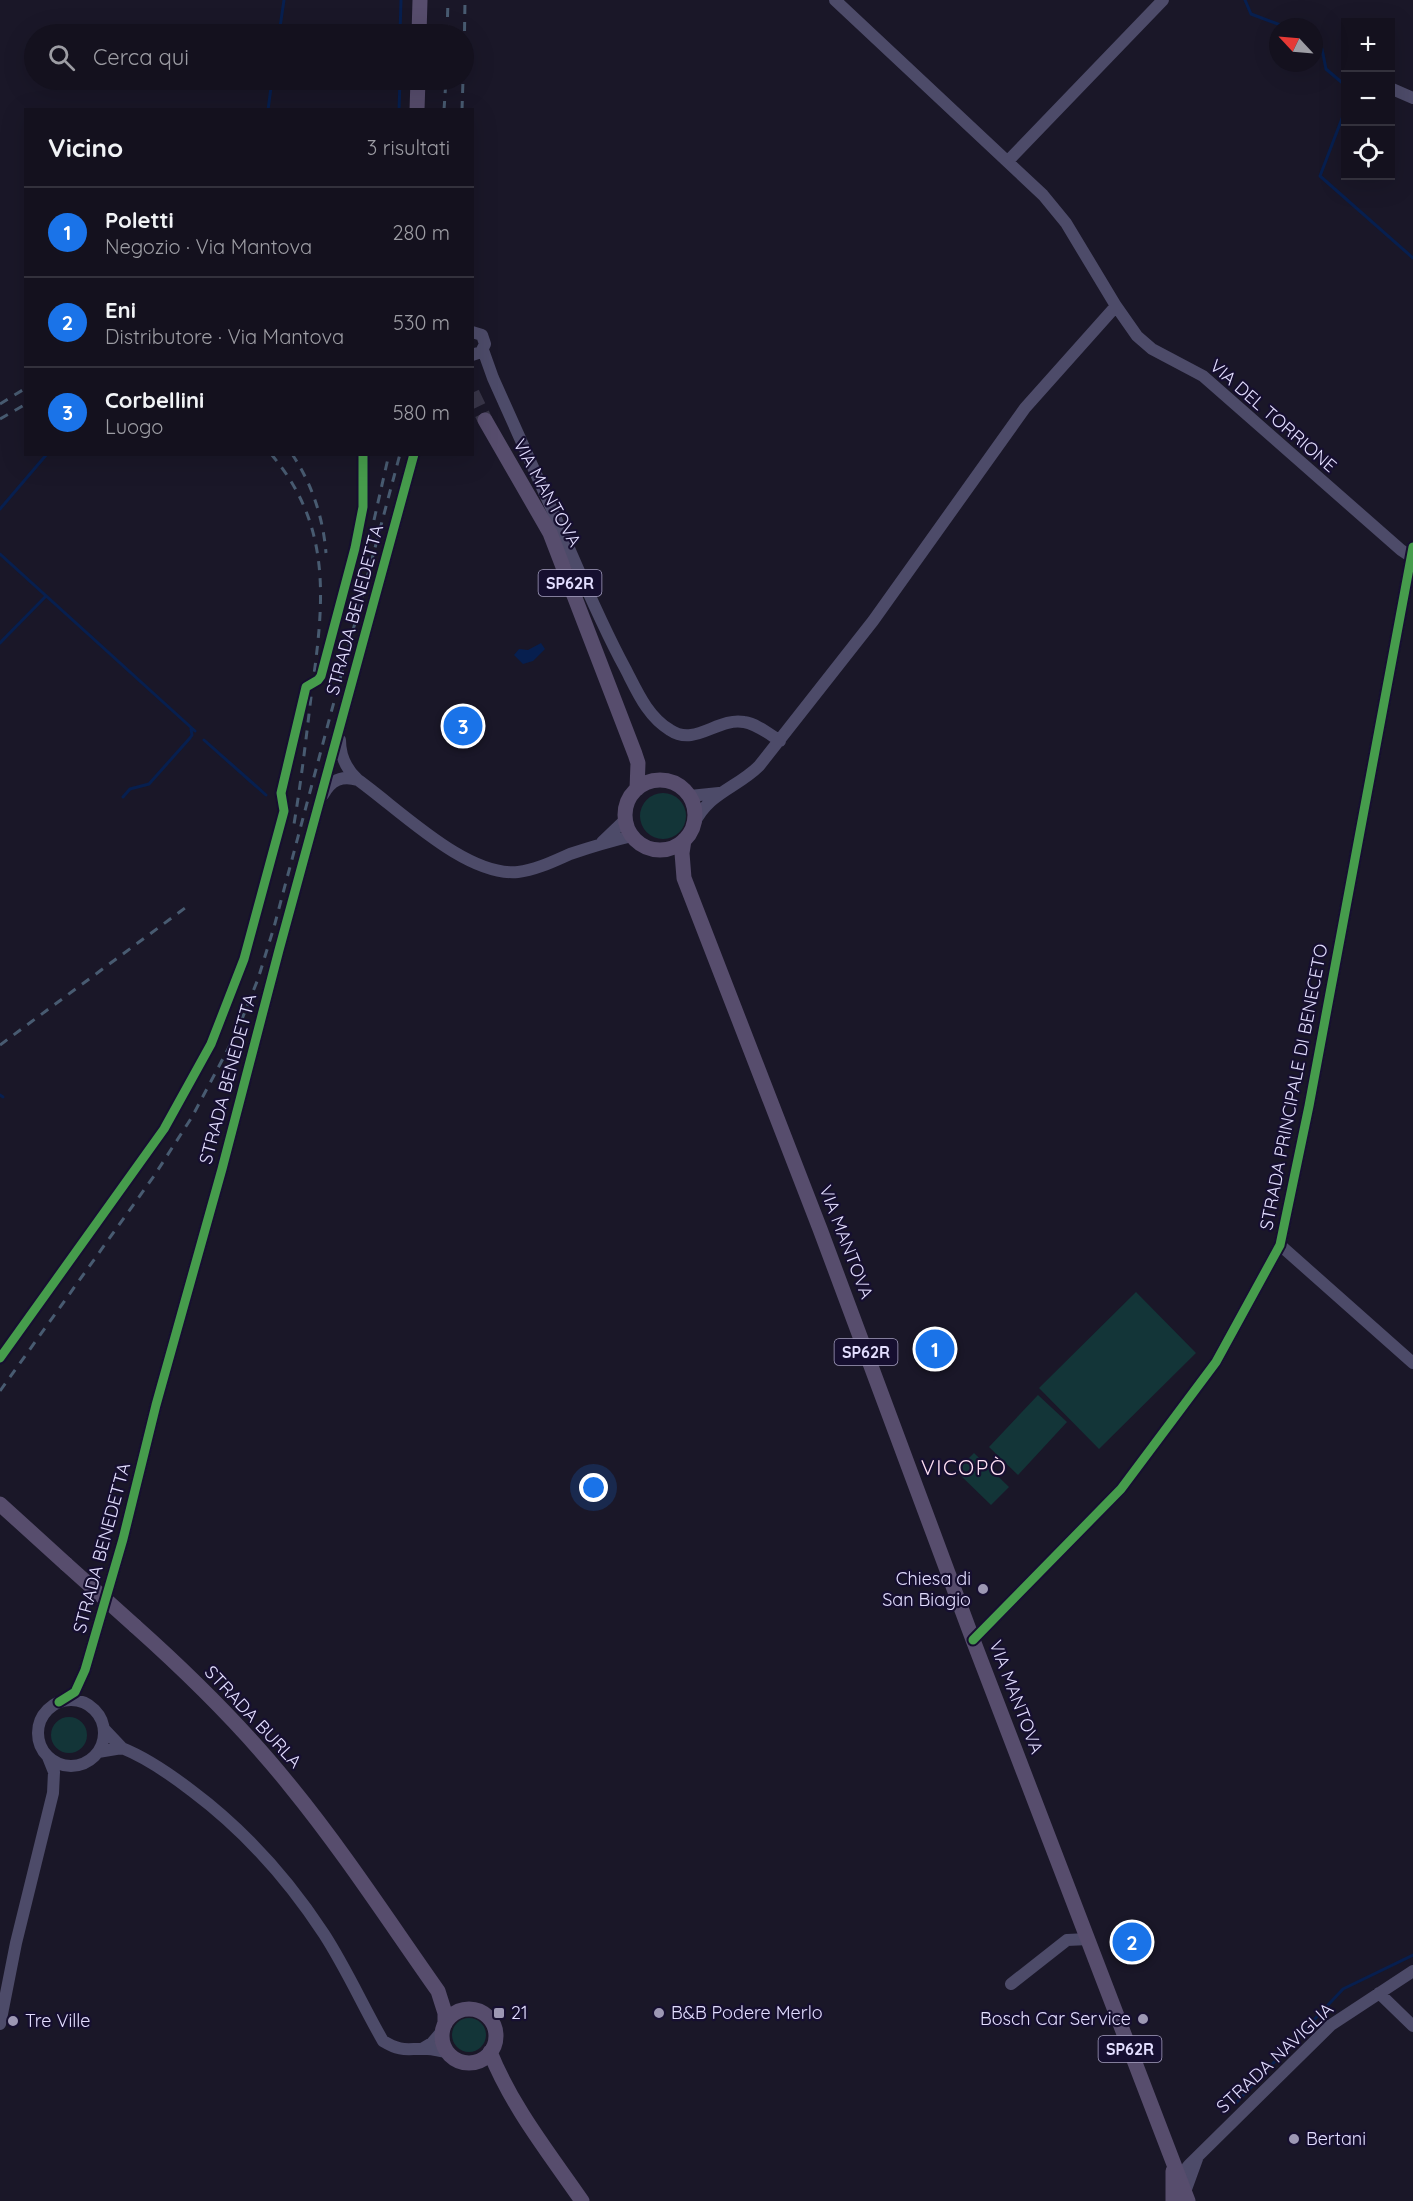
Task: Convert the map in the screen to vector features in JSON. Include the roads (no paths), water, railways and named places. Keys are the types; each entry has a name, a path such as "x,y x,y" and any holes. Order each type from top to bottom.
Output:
{"main road":[{"path":"419,24 420,0"},
{"path":"417,108 418,90"},
{"name":"VIA MANTOVA","path":"486,420 550,533 635,754 638,763 637,789 627,805 625,820"},
{"name":"VIA MANTOVA","path":"635,754 642,764 661,779 676,783 690,796"},
{"path":"637,789 647,782 661,779"},
{"path":"657,850 676,846 684,840 694,824 695,814 690,796"},
{"path":"625,820 632,836"},
{"name":"VIA MANTOVA","path":"632,836 639,843 657,850 673,862 684,878 816,1218 974,1640 1180,2176 1180,2199"},
{"name":"VIA MANTOVA","path":"684,840 682,854 684,878"},
{"name":"STRADA BURLA","path":"0,1504 216,1702 286,1780 438,1991 445,2013 444,2044 448,2052 461,2061 470,2062 488,2070 501,2081"},
{"name":"STRADA BURLA","path":"438,1991 465,2009 481,2011 492,2022 496,2037 490,2052 501,2081 582,2201"},
{"path":"444,2027 457,2012 465,2009"},
{"path":"470,2062 484,2058 490,2052"},
{"name":"VIA MANTOVA","path":"1173,2160 1180,2199"}],"street":[{"name":"VIA DEL TORRIONE","path":"835,0 1043,195 1066,223 1116,306 1137,336 1152,349 1203,376 1392,543 1412,551"},
{"path":"1008,161 1163,0"},
{"path":"1395,90 1413,98"},
{"path":"690,796 719,793 745,780 780,741 873,621 1025,408 1116,306"},
{"path":"478,344 482,363 493,378 607,634 644,704 671,731 680,734 705,733 727,723 742,721 756,726 780,741"},
{"name":"STRADA BENEDETTA","path":"0,2024 16,1943 53,1793 54,1772 39,1740 40,1720 47,1711 75,1692 85,1670 123,1539 156,1405 222,1169 413,456"},
{"name":"STRADA PRINCIPALE DI BENECETO","path":"974,1640 1121,1488 1216,1362 1280,1245 1309,1106 1412,551"},
{"name":"STRADA BENEDETTA","path":"319,801 328,786 339,778 344,770 340,749 341,726"},
{"name":"STRADA BENEDETTA","path":"333,754 332,769 339,778"},
{"path":"344,761 349,772 358,780 457,854 480,866 497,871 518,872 533,869 600,844 632,836"},
{"path":"339,778 349,777 358,780"},
{"path":"694,824 698,816 719,793"},
{"path":"600,844 625,820"},
{"path":"1280,1245 1413,1363"},
{"name":"STRADA BENEDETTA","path":"85,1670 85,1690 104,1729 122,1748 137,1754 172,1776 220,1812 254,1846 287,1885 324,1934 383,2041 402,2050 422,2049 448,2052"},
{"path":"59,1702 77,1701 93,1708"},
{"path":"98,1752 102,1745 104,1729"},
{"path":"98,1752 122,1748"},
{"name":"STRADA BENEDETTA","path":"53,1793 65,1775 98,1752"},
{"path":"48,1757 67,1766 78,1765"},
{"path":"1011,1984 1067,1940 1088,1939"},
{"name":"STRADA NAVIGLIA","path":"1180,2176 1331,2025 1413,1971"},
{"path":"1380,1993 1413,2026"},
{"path":"422,2049 432,2043 444,2027"},
{"name":"STRADA NAVIGLIA","path":"1180,2199 1197,2158"}],"water":[{"path":"541,643 545,649 533,661 523,664 514,655 519,649 528,650"}],"waterway":[{"path":"280,24 284,0"},
{"path":"400,24 401,0"},
{"path":"1245,0 1251,14 1269,21"},
{"path":"1323,54 1326,69 1341,82"},
{"path":"268,108 271,90"},
{"path":"399,108 400,90"},
{"path":"1341,121 1320,176 1413,258"},
{"path":"0,509 45,456"},
{"path":"0,554 195,731"},
{"path":"0,643 46,596"},
{"path":"123,797 130,789 149,784 190,738 191,729"},
{"path":"204,740 266,795"},
{"path":"1235,2104 1343,1989 1413,1955"}],"tunnel":[{"path":"474,397 485,420"}],"railway":[{"path":"447,24 448,0"},
{"path":"465,0 465,24"},
{"path":"444,108 445,90"},
{"path":"462,108 463,90"},
{"path":"0,404 24,389"},
{"path":"0,419 24,405"},
{"path":"272,456 292,482 306,511 315,540 319,570 319,632 294,824"},
{"path":"293,456 315,501 326,553"},
{"path":"374,520 389,456"},
{"path":"0,1391 154,1176 192,1117 236,1034 258,979 274,927 399,456"},
{"path":"0,1045 185,908"}],"place":[{"name":"Corbellini","path":"463,726"},
{"name":"Poletti","path":"935,1349"},
{"name":"Chiesa di San Biagio","path":"983,1589"},
{"name":"Eni","path":"1132,1942"},
{"name":"21","path":"499,2013"},
{"name":"B&B Podere Merlo","path":"659,2013"},
{"name":"Bosch Car Service","path":"1143,2019"},
{"name":"Tre Ville","path":"13,2021"},
{"name":"Bertani","path":"1294,2139"}],"district":[{"name":"VICOPÒ","path":"964,1468"}]}
